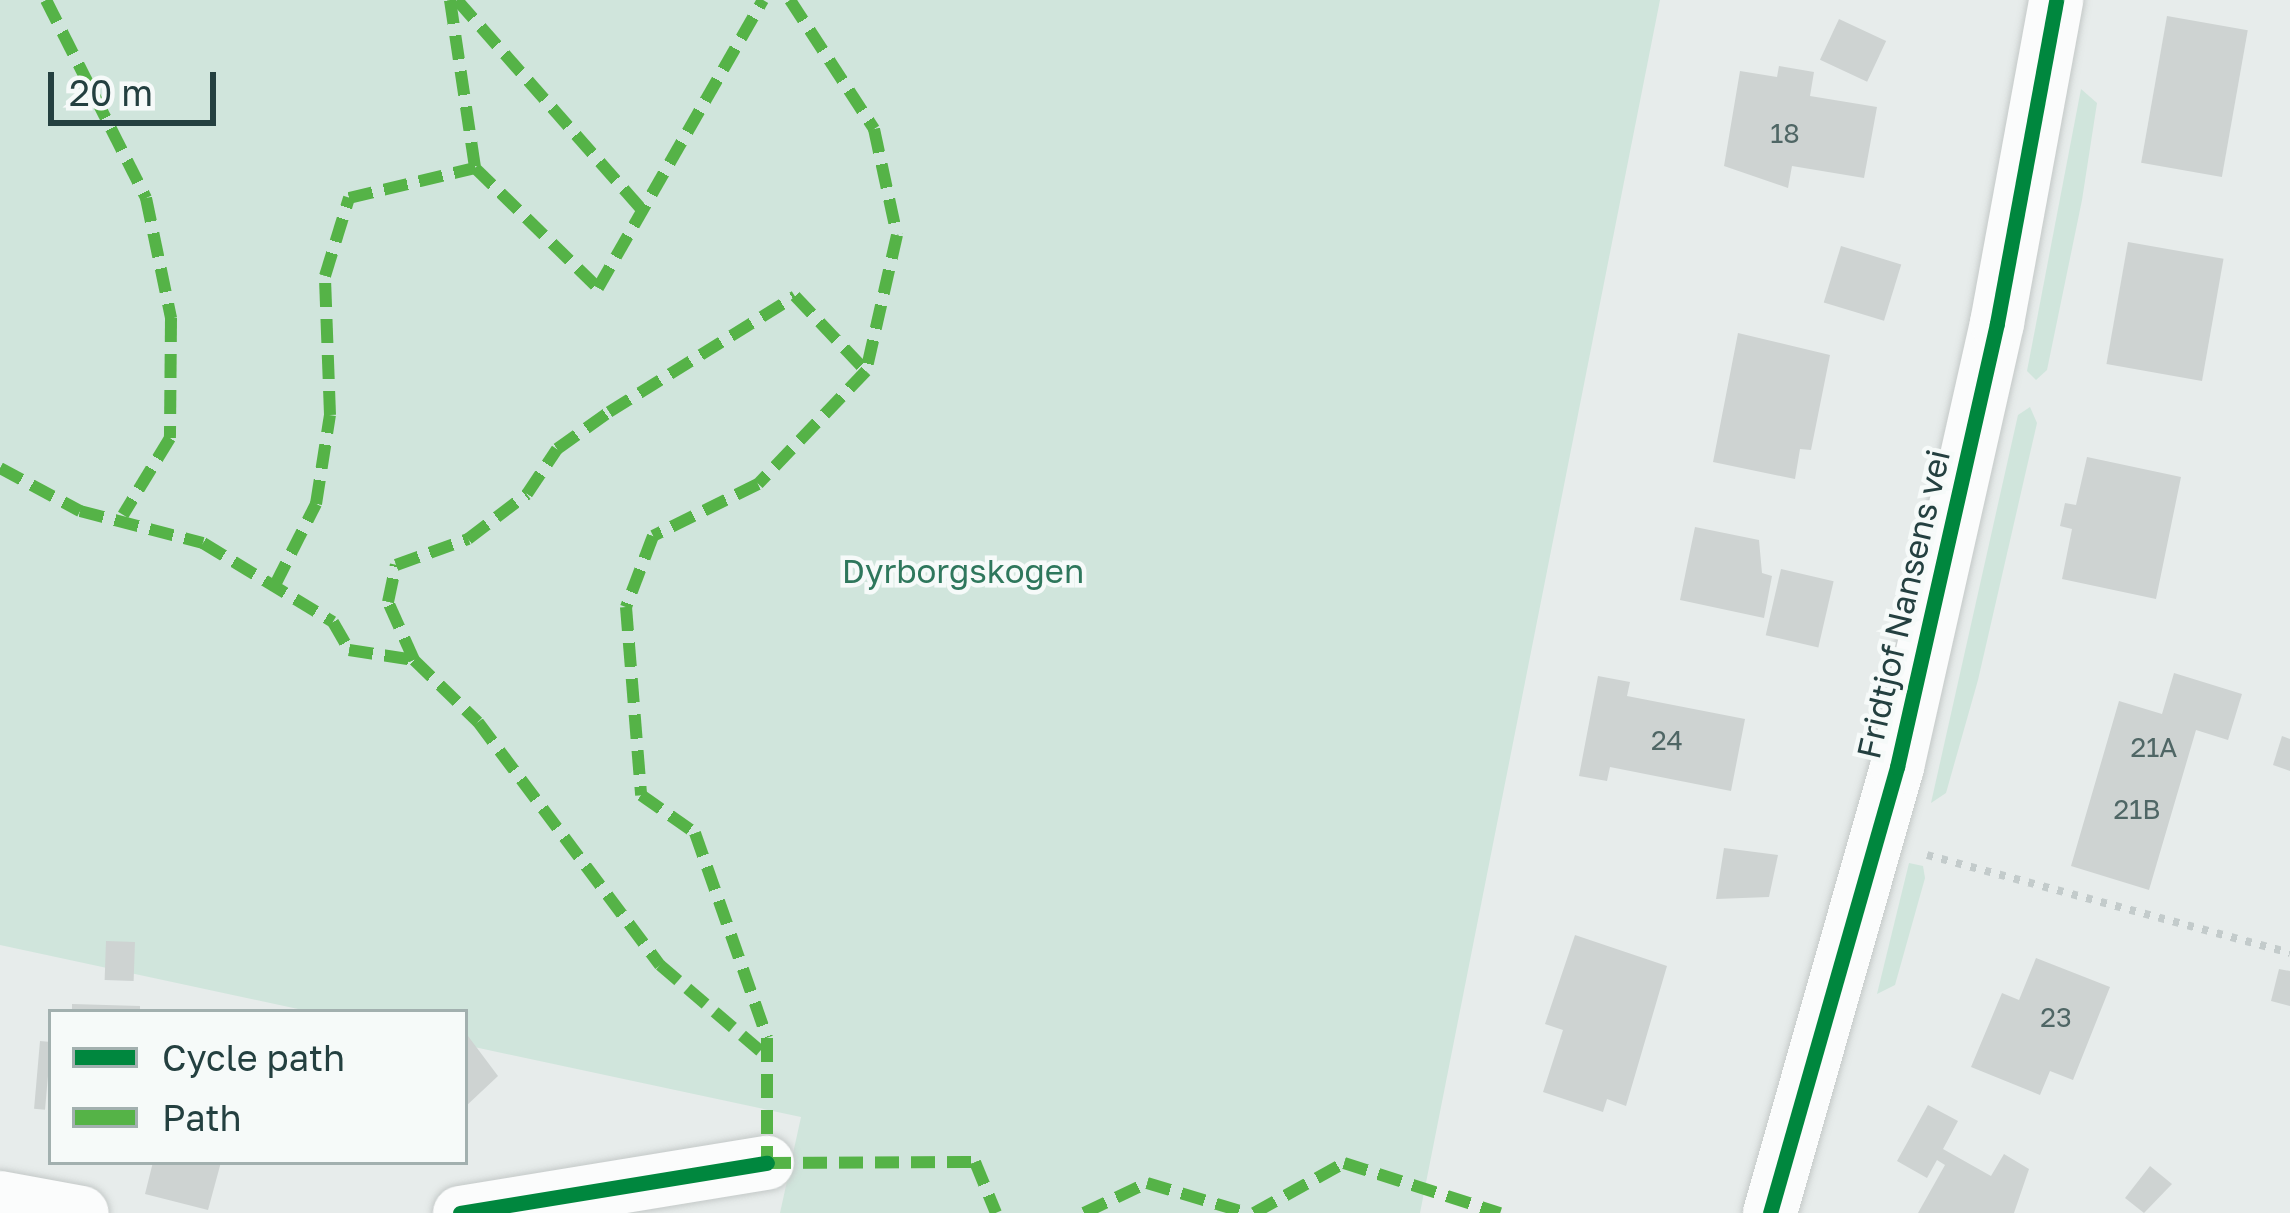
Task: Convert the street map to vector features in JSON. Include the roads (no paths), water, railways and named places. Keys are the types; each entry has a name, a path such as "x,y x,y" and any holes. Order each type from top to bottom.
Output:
{"street":[{"name":"Fridtjof Nansens vei","path":"1770,1213 1897,767 1997,322 2056,0"},
{"path":"460,1213 767,1163"},
{"path":"0,1198 82,1213"}],"park label":[{"name":"Dyrborgskogen","path":"963,571"}]}
